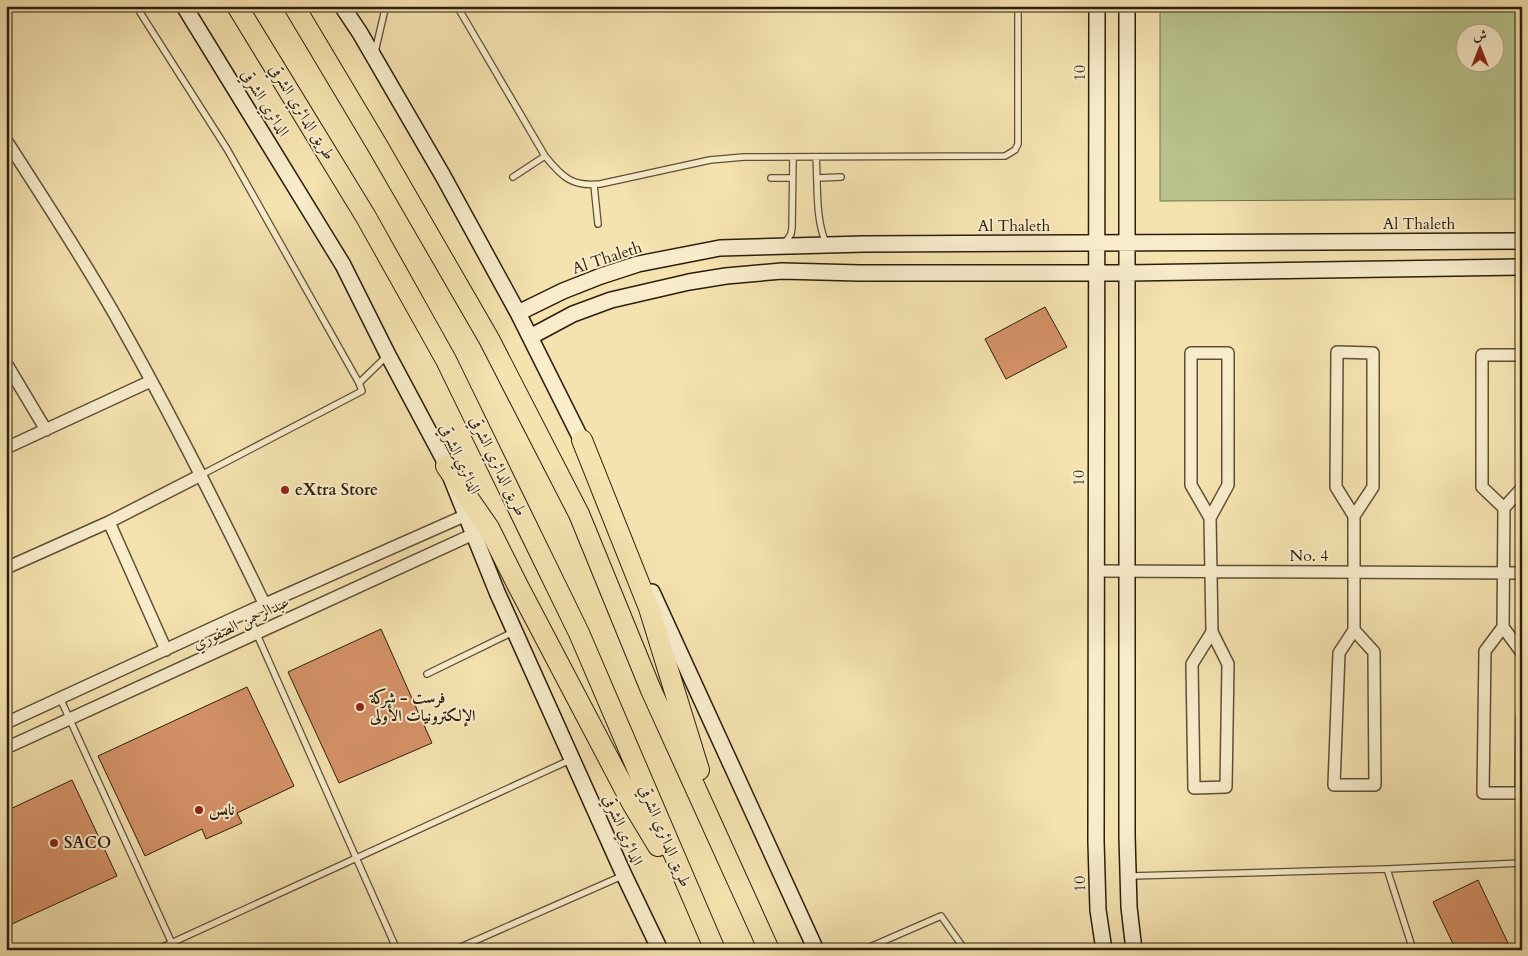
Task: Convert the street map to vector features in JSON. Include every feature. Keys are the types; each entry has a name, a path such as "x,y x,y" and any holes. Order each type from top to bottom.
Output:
{"highway":[{"name":"طريق الدائري الشرقي","path":"237,6 366,217 446,360 579,633 715,950"},
{"path":"294,6 489,339 579,514 651,690 769,950"},
{"path":"582,440 649,608 722,849"},
{"path":"446,466 481,531 518,586 632,803 696,908"}],"street":[{"name":"الدائري الشرقي","path":"184,6 343,265 446,466"},
{"path":"342,6 374,56 443,176 518,314 582,440 816,950"},
{"name":"10","path":"1097,6 1096,842 1098,910 1104,950"},
{"path":"1127,6 1128,876 1129,907 1134,950"},
{"path":"6,140 46,201 115,315 201,475 265,605"},
{"name":"Al Thaleth","path":"518,314 563,291 601,276 638,264 720,248 827,245 1522,241"},
{"path":"530,337 573,314 611,300 689,282 726,276 782,271 860,273 1127,273 1522,267"},
{"path":"1354,516 1373,487 1373,353 1337,352 1336,487 1354,516 1354,630 1339,653 1334,786 1375,786 1374,652 1354,630"},
{"path":"1210,518 1191,485 1191,353 1228,353 1228,485 1210,518 1212,632 1228,664 1226,787 1194,788 1192,664 1212,632"},
{"path":"1504,508 1482,487 1482,355 1522,355"},
{"path":"6,364 46,430"},
{"path":"6,448 151,381"},
{"path":"6,568 109,522 201,475"},
{"path":"1522,488 1504,508 1503,627 1485,651 1483,793 1521,793 1522,716"},
{"name":"عبدالرحمن الصفوري","path":"6,723 248,612 472,513"},
{"path":"109,522 166,650"},
{"name":"الدائري الشرقي","path":"481,531 498,592 624,875 660,950"},
{"name":"عبدالرحمن الصفوري","path":"6,748 481,531"},
{"name":"No. 4","path":"1096,571 1522,573"},
{"path":"1503,627 1522,653"}],"lane":[{"path":"136,6 227,149 362,391 201,475"},
{"path":"456,6 545,156 556,169 574,182 594,185 710,160 744,157 1002,157 1012,153 1018,144 1018,6"},
{"path":"374,56 385,7"},
{"path":"514,177 545,156"},
{"path":"783,246 792,228 793,157"},
{"path":"816,157 820,218 827,245"},
{"path":"818,178 841,177"},
{"path":"771,178 792,178"},
{"path":"594,185 598,224"},
{"path":"359,383 388,355"},
{"path":"248,612 397,950"},
{"path":"427,674 516,631"},
{"path":"60,698 175,950"},
{"path":"156,950 572,759"},
{"path":"1128,876 1387,869 1522,863"},
{"path":"1387,869 1412,950"},
{"path":"454,950 624,875"},
{"path":"863,950 941,916 965,950"},
{"path":"1512,950 1522,943"},
{"path":"402,950 404,948 417,948 419,950"}],"green space":[{"path":"1160,6 1522,6 1522,199 1160,201"}],"building":[{"path":"1045,307 1067,347 1006,379 985,339"},
{"name":"فرست - شركة الإلكترونيات الأولى","path":"381,629 432,743 339,783 288,672"},
{"path":"247,687 294,786 237,813 242,823 206,839 202,829 145,856 98,756"},
{"name":"SACO","path":"72,780 117,876 12,924 6,911 6,811"},
{"path":"1478,880 1508,943 1493,950 1456,950 1433,902"}],"place":[{"name":"eXtra Store","path":"285,490"},
{"name":"فرست - شركة الإلكترونيات الأولى","path":"360,707"},
{"name":"نايس","path":"199,810"},
{"name":"SACO","path":"54,843"}]}
